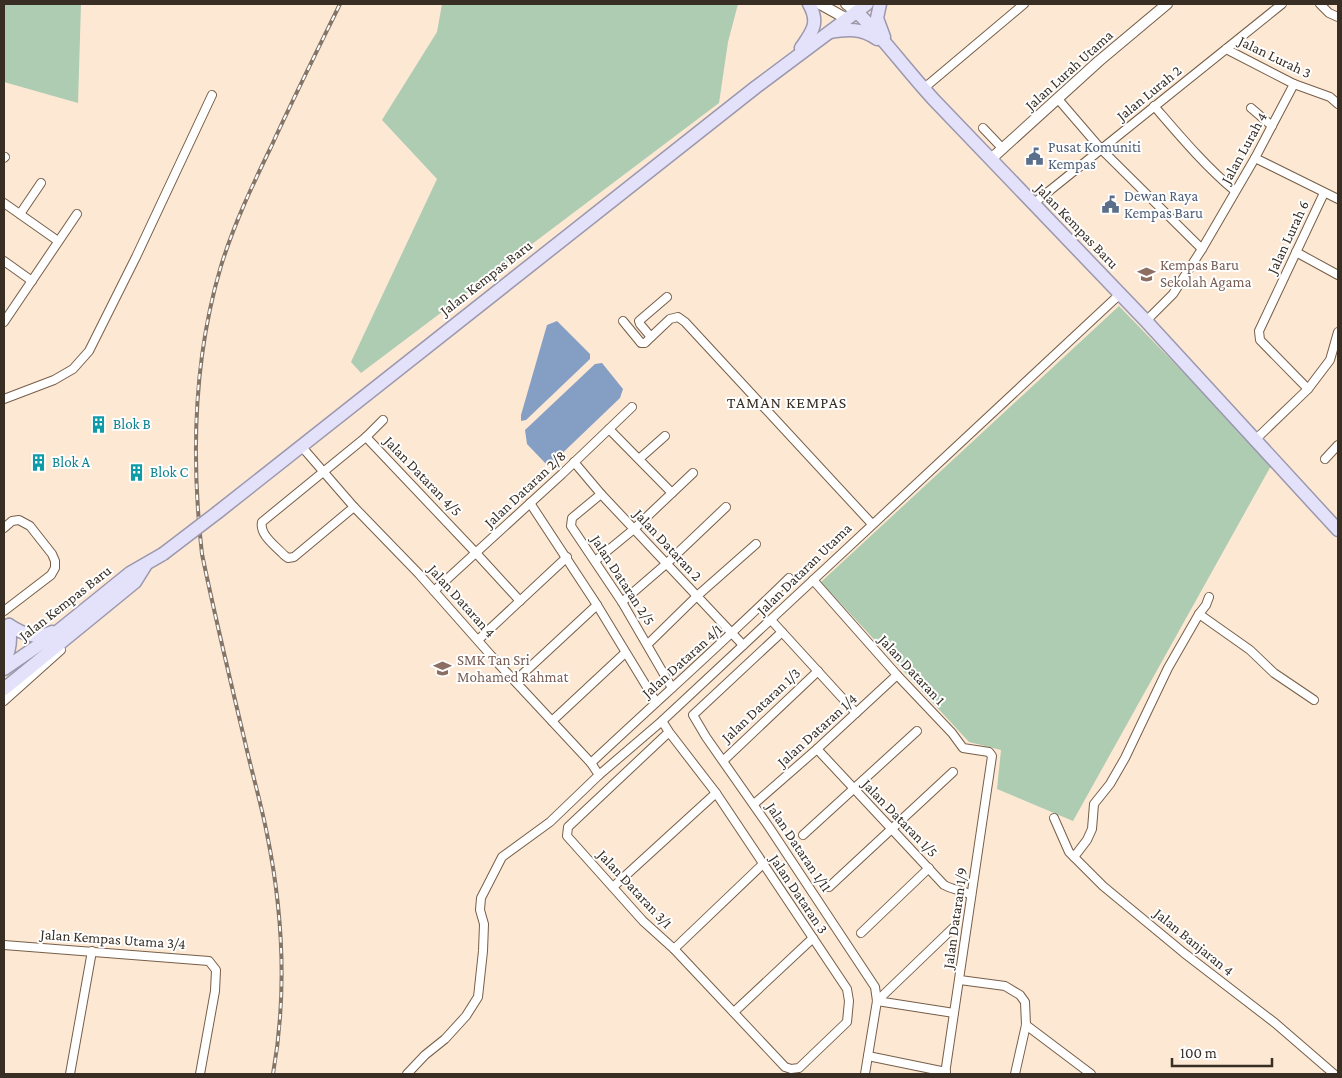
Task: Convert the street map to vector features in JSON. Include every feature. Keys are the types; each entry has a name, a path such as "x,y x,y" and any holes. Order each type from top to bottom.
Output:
{"main road":[{"path":"794,58 814,30 814,13 809,4"},
{"path":"880,4 877,18 889,48"},
{"name":"Jalan Kempas Baru","path":"4,669 52,636 130,573 163,554 218,512 592,216 794,58 857,12 875,30 924,89 1146,321 1338,530"},
{"path":"828,33 842,30 860,30 871,34 889,48"},
{"name":"Jalan Kempas Baru","path":"4,689 135,582 147,564"},
{"path":"6,621 27,634 42,636 86,610"},
{"path":"4,661 11,640 6,621"}],"street":[{"path":"820,4 857,12"},
{"path":"846,4 857,12"},
{"path":"924,89 1024,4"},
{"name":"Jalan Lurah Utama","path":"991,159 1167,4"},
{"name":"Jalan Lurah 2","path":"1033,204 1282,4"},
{"path":"1320,4 1329,13 1338,17"},
{"name":"Jalan Lurah 3","path":"1226,49 1294,84 1330,97 1338,104"},
{"name":"Jalan Lurah 4","path":"1146,321 1173,294 1202,249 1255,158 1294,84"},
{"path":"4,399 54,380 73,369 89,351 212,95"},
{"path":"1058,99 1101,149 1202,249"},
{"path":"1154,106 1198,157 1235,191"},
{"path":"1251,108 1272,126"},
{"path":"983,128 1002,149"},
{"path":"1255,158 1338,199"},
{"path":"20,214 41,183"},
{"name":"Jalan Lurah 6","path":"1308,389 1260,340 1259,331 1324,193"},
{"path":"4,203 58,241"},
{"path":"4,322 77,214"},
{"path":"1296,252 1338,275"},
{"path":"4,261 32,281"},
{"name":"Jalan Dataran Utama","path":"407,1074 466,1016 478,997 484,924 480,910 481,898 502,857 550,822 662,721 1120,294"},
{"path":"651,337 640,324 640,321 667,297"},
{"path":"623,321 642,343 645,343 670,319 678,318 685,322 872,524"},
{"path":"1256,439 1308,389 1330,360 1338,332"},
{"path":"1330,360 1338,363"},
{"name":"Jalan Dataran 2/8","path":"434,591 632,407"},
{"name":"Jalan Dataran 4/5","path":"354,506 294,557 288,558 284,555 270,541 261,527 262,522 366,437 383,420"},
{"path":"610,429 672,493"},
{"path":"639,459 665,436"},
{"name":"Jalan Dataran 4/5","path":"366,437 520,601"},
{"path":"1325,459 1338,446"},
{"name":"Jalan Dataran 4","path":"302,447 591,763 599,776"},
{"name":"Jalan Dataran 2","path":"574,462 666,564 743,645"},
{"path":"595,561 634,529 693,473"},
{"name":"Jalan Dataran 2/5","path":"602,494 572,518 572,526 648,644 672,688"},
{"path":"530,503 567,557 656,702"},
{"path":"622,602 666,564 726,507"},
{"path":"4,528 12,522 19,520 27,524 52,554 55,561 52,575 4,611"},
{"path":"648,644 697,596 756,544"},
{"path":"478,640 567,557"},
{"name":"Jalan Dataran 4/1","path":"591,763 732,635 789,578"},
{"name":"Jalan Dataran 1","path":"813,580 897,675 952,733 962,748 990,752 992,756 991,766"},
{"path":"1074,857 1087,840 1092,829 1094,804 1110,784 1125,758 1168,668 1209,597"},
{"path":"515,681 597,605"},
{"path":"1199,614 1250,650 1274,673 1314,700"},
{"path":"771,620 856,713"},
{"name":"Jalan Kempas Baru","path":"4,701 72,641 74,631"},
{"name":"Jalan Dataran 1/11","path":"782,632 693,715 875,987 878,1001"},
{"path":"552,721 625,653"},
{"name":"Jalan Dataran 1/3","path":"724,760 818,671"},
{"name":"Jalan Dataran 1/4","path":"754,804 818,749 897,675"},
{"name":"Jalan Dataran 3","path":"662,721 716,793 847,989 849,1001 847,1022 805,1063 798,1068 791,1069 785,1067"},
{"path":"803,835 917,731"},
{"name":"Jalan Dataran 3/1","path":"669,732 568,827 567,836 643,921 674,949 785,1067"},
{"name":"Jalan Dataran 1/5","path":"818,749 853,789 944,885 950,889 967,892 971,895"},
{"name":"Jalan Dataran 1/9","path":"946,1073 991,766"},
{"path":"829,888 953,772"},
{"path":"613,887 716,793"},
{"name":"Jalan Banjaran 4","path":"1054,818 1069,852 1103,886 1179,950 1275,1023 1334,1074"},
{"path":"674,949 763,864"},
{"path":"861,933 929,868"},
{"path":"865,1074 878,1001 953,928"},
{"path":"734,1012 814,938"},
{"name":"Jalan Kempas Utama 3/4","path":"4,944 209,961 216,970 215,991 200,1074"},
{"path":"70,1074 92,951"},
{"path":"960,980 1005,986 1014,990 1025,1002 1026,1025 1015,1074"},
{"path":"878,1001 954,1013"},
{"path":"1026,1025 1091,1074"},
{"path":"868,1056 946,1073"}],"green space":[{"path":"4,4 81,4 78,103 4,82"},
{"path":"442,4 738,4 728,42 719,103 361,373 351,362 437,179 382,120 437,32"},
{"path":"1119,306 1272,464 1073,821 997,789 1001,750 969,742 821,582"}],"water":[{"path":"557,321 590,354 590,359 526,420 521,421 521,415 547,325"},
{"path":"602,363 623,389 620,398 551,464 547,465 527,444 525,430 595,364"}],"railway":[{"path":"273,1074 280,1014 281,984 280,924 277,894 265,822 202,554 196,481 197,409 205,337 212,301 226,250 250,191 340,4"}],"place":[{"name":"Pusat Komuniti Kempas","path":"1034,156"},
{"name":"Dewan Raya Kempas Baru","path":"1110,205"},
{"name":"Kempas Baru Sekolah Agama","path":"1146,274"},
{"name":"Blok B","path":"99,424"},
{"name":"Blok A","path":"38,462"},
{"name":"Blok C","path":"136,472"},
{"name":"SMK Tan Sri Mohamed Rahmat","path":"443,669"}],"district":[{"name":"TAMAN KEMPAS","path":"787,402"}]}
